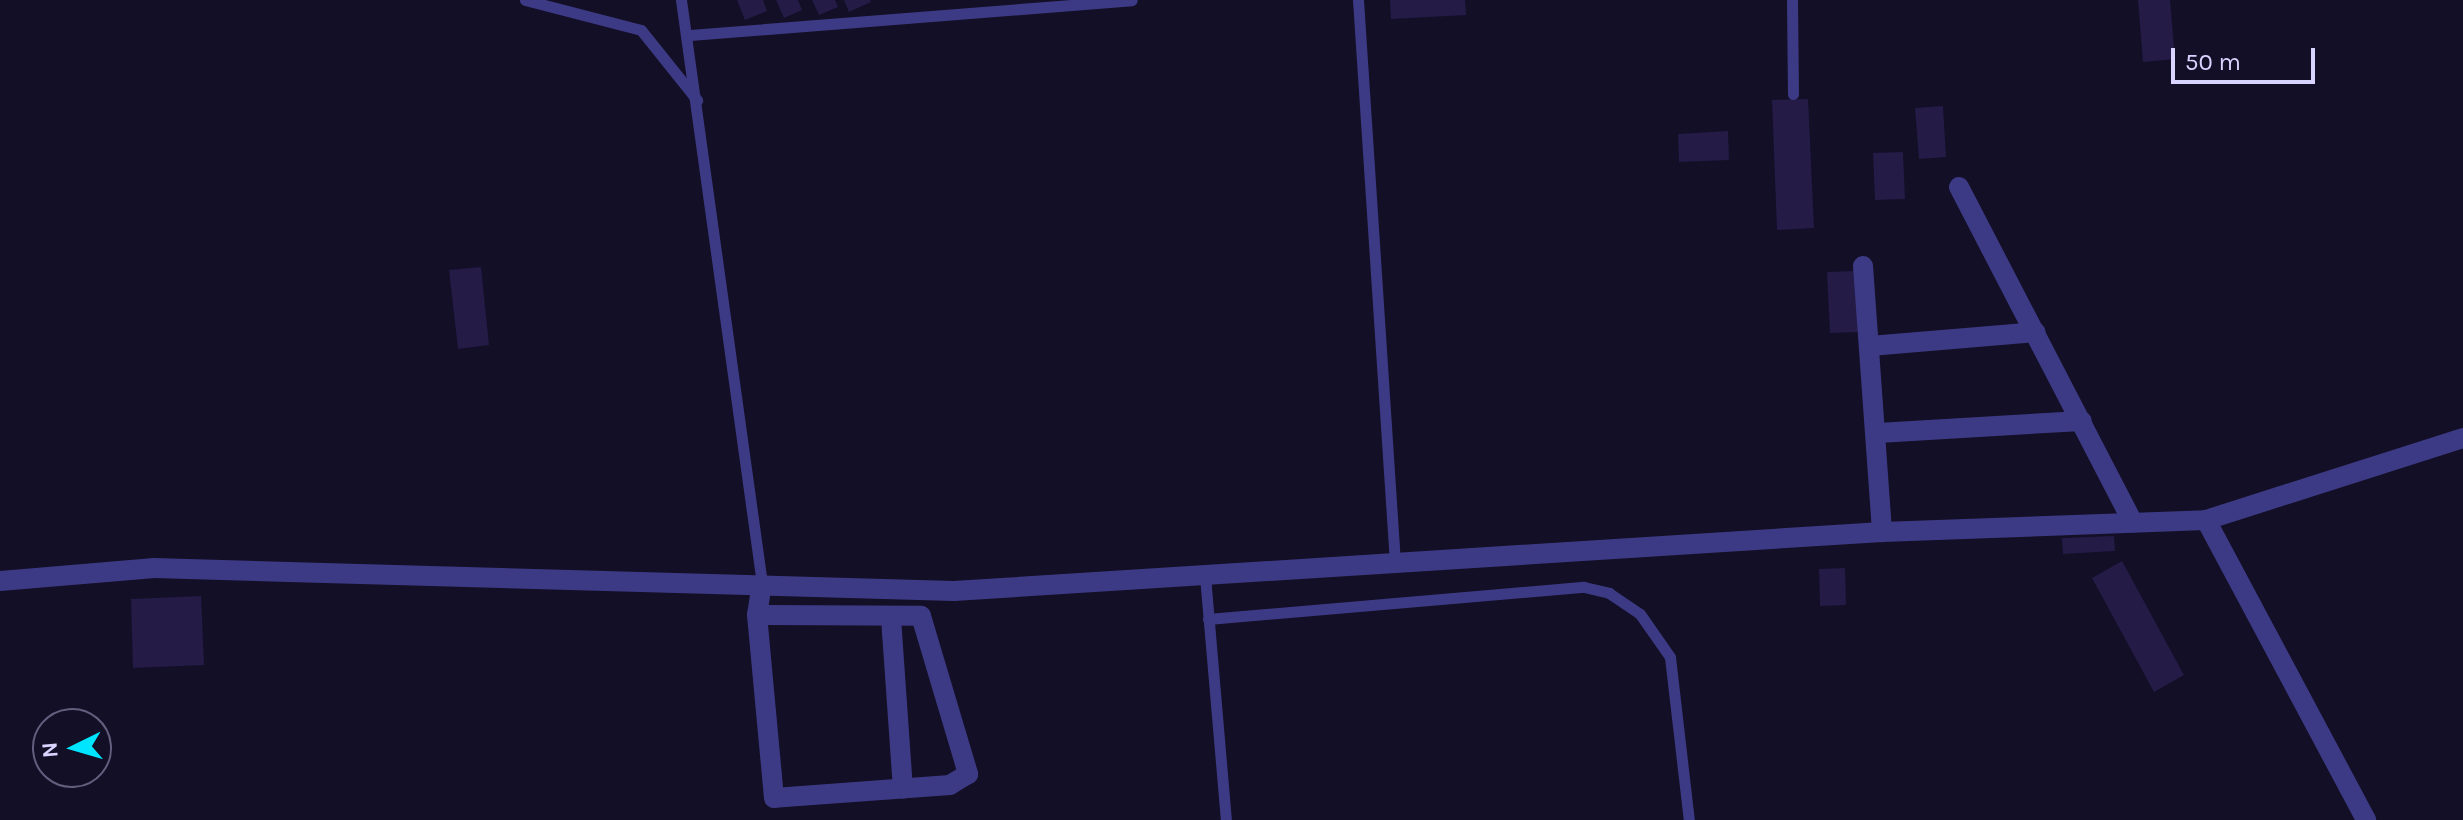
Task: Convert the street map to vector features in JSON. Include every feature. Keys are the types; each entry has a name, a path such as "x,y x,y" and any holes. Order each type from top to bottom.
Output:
{"street":[{"path":"1959,187 2133,523"},
{"path":"1863,266 1878,433 1882,532"},
{"path":"1870,346 2035,332"},
{"path":"1878,433 2082,421"},
{"path":"0,581 154,568 954,591 1882,532 2206,520 2463,438"},
{"path":"2206,520 2366,820"},
{"path":"757,615 925,621 969,769 958,783 774,798 757,615 762,584"},
{"path":"891,618 903,789"}],"lane":[{"path":"525,0 641,30 700,104"},
{"path":"681,0 690,35 700,104 762,584"},
{"path":"690,35 1132,0"},
{"path":"1358,0 1395,563"},
{"path":"1792,0 1793,94"},
{"path":"1205,576 1226,820"},
{"path":"1208,619 1584,587 1609,593 1640,614 1670,657 1689,820"}],"building":[{"path":"737,0 763,0 767,11 745,20"},
{"path":"776,0 798,0 802,10 784,18"},
{"path":"812,0 835,0 838,7 819,15"},
{"path":"844,0 870,0 871,2 849,12"},
{"path":"1390,0 1465,0 1466,15 1391,19"},
{"path":"2138,0 2170,0 2175,59 2143,62"},
{"path":"1808,99 1814,228 1777,230 1772,100"},
{"path":"1943,106 1946,157 1919,159 1915,108"},
{"path":"1728,131 1729,160 1679,162 1678,134"},
{"path":"1903,152 1905,199 1875,200 1873,153"},
{"path":"481,267 489,345 458,349 449,270"},
{"path":"1855,271 1858,332 1830,333 1827,272"},
{"path":"2114,536 2115,551 2063,554 2062,538"},
{"path":"2122,561 2184,675 2154,692 2092,578"},
{"path":"1845,568 1846,605 1820,606 1819,569"},
{"path":"201,596 204,665 133,668 131,599"}]}
